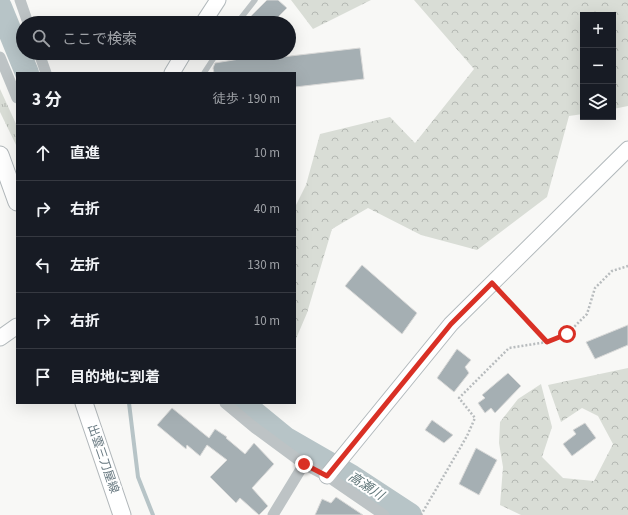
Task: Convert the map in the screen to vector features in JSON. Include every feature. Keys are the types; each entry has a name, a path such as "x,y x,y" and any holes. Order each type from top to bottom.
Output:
{"main road":[{"path":"0,155 16,199"},
{"name":"出雲三刀屋線","path":"84,404 122,515"}],"street":[{"path":"20,0 26,16"},
{"path":"208,16 218,0"},
{"path":"0,57 16,96"},
{"path":"41,60 46,72"},
{"path":"173,72 180,60"},
{"path":"332,469 451,324 628,149"},
{"path":"0,338 16,327"},
{"path":"226,404 255,428 304,464 332,469 384,515"},
{"path":"273,515 304,464"}],"lane":[{"path":"242,16 255,0"},
{"path":"205,72 212,60"}],"path":[{"path":"421,515 467,436 475,418 459,398 509,348 547,342 567,334 587,314 595,288 612,271 628,266"},
{"path":"492,283 547,342"}],"green space":[{"path":"291,0 371,0 313,29"},
{"path":"414,0 628,0 628,106 616,108 616,12 580,12 580,114 569,116 547,197 477,250 421,235 368,208 332,229 307,313 296,339 296,205 306,185 320,134 390,117 415,143 474,69"},
{"path":"0,89 16,124 16,145 0,112"},
{"path":"628,368 628,515 521,515 500,505 503,467 499,443 500,422 518,399 541,384 552,427 542,457 563,478 594,481 613,444 598,416 582,408 561,422 548,385"}],"building":[{"path":"267,0 278,0 287,8 279,16 251,16"},
{"path":"360,48 364,79 296,87 296,72 214,72 213,68 215,63 233,60 296,60 296,55"},
{"path":"362,265 417,313 402,334 345,286"},
{"path":"628,325 628,345 595,359 586,342"},
{"path":"457,349 471,360 465,367 469,373 454,392 437,378"},
{"path":"508,373 521,386 495,413 491,408 485,413 478,403 485,398 482,395"},
{"path":"172,408 209,438 215,429 227,437 226,438 245,454 254,443 274,464 252,488 268,506 259,515 240,498 236,503 210,477 227,460 207,445 200,456 187,445 186,449 157,425"},
{"path":"432,420 453,435 444,443 425,430"},
{"path":"585,423 596,438 572,456 563,444 576,434 573,430"},
{"path":"476,448 497,460 479,495 459,484"},
{"path":"336,497 363,515 315,515 322,499 331,503"}],"waterway":[{"path":"0,7 16,46"},
{"path":"22,60 27,72"},
{"path":"129,404 138,477 153,515"},
{"name":"高瀬川","path":"243,404 286,439 352,477 410,515"}],"route":[{"path":"304,464 327,476 451,324 492,283 547,342 567,334"}]}
